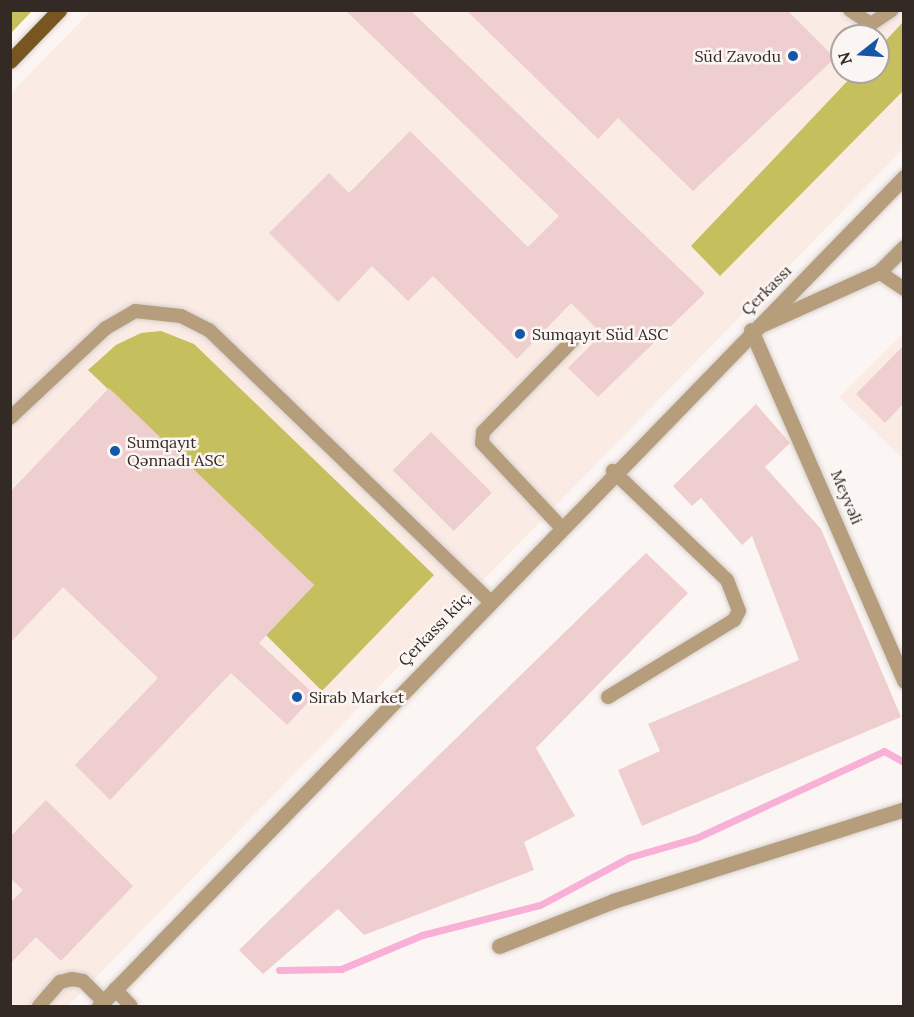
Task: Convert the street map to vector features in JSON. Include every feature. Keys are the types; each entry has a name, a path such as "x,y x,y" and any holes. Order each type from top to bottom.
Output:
{"main road":[{"path":"10,61 59,10"}],"street":[{"name":"Çerkassı","path":"751,330 903,177"},
{"name":"Çerkassı","path":"751,330 879,272 903,247"},
{"name":"Çerkassı küç.","path":"101,1004 488,599 751,330"},
{"name":"Meyvəli","path":"751,330 903,681"},
{"path":"499,946 613,901 903,809"}],"lane":[{"path":"850,10 871,24 892,10"},
{"path":"879,272 903,289"},
{"path":"10,418 116,322 135,311 181,316 209,330 488,599"},
{"path":"560,526 482,443 483,432 572,341"},
{"path":"608,697 734,620 739,611 727,580 613,471"},
{"path":"39,1006 60,982 72,979 83,981 101,1004"},
{"path":"115,989 131,1006"}],"shaded area":[{"path":"10,11 32,11 11,33"},
{"path":"91,11 903,11 903,149 68,1006 11,1006 10,94"},
{"path":"903,22 903,91 720,276 691,246 845,84 890,84 890,36"},
{"path":"161,331 194,344 434,575 322,691 266,635 314,585 88,370 116,345 141,333"},
{"path":"903,334 903,459 839,397"}],"building":[{"path":"345,10 410,10 705,293 598,397 568,368 602,334 571,303 517,359 433,276 408,301 372,266 338,302 269,233 329,173 349,193 410,131 528,247 559,216"},
{"path":"466,10 787,10 830,53 830,63 693,191 618,118 598,139"},
{"path":"903,346 903,404 885,423 856,394"},
{"path":"109,388 314,585 259,643 315,695 287,725 231,673 110,800 75,765 158,678 63,587 10,643 10,492"},
{"path":"756,404 790,443 765,467 821,529 901,717 642,826 618,770 660,751 648,724 799,660 752,536 742,545 701,498 692,506 673,486"},
{"path":"431,432 492,493 454,531 393,470"},
{"path":"646,553 688,593 536,748 575,816 524,842 534,870 364,935 338,909 263,974 239,950"},
{"path":"46,800 133,886 61,961 36,937 10,964 10,903 23,890 10,878 10,837"}],"waterway":[{"path":"279,970 341,969 422,935 540,905 630,857 696,838 884,751 904,762"}],"place":[{"name":"Süd Zavodu","path":"793,56"},
{"name":"Sumqayıt Süd ASC","path":"520,334"},
{"name":"Sumqayıt Qənnadı ASC","path":"115,451"},
{"name":"Sirab Market","path":"297,697"}]}
